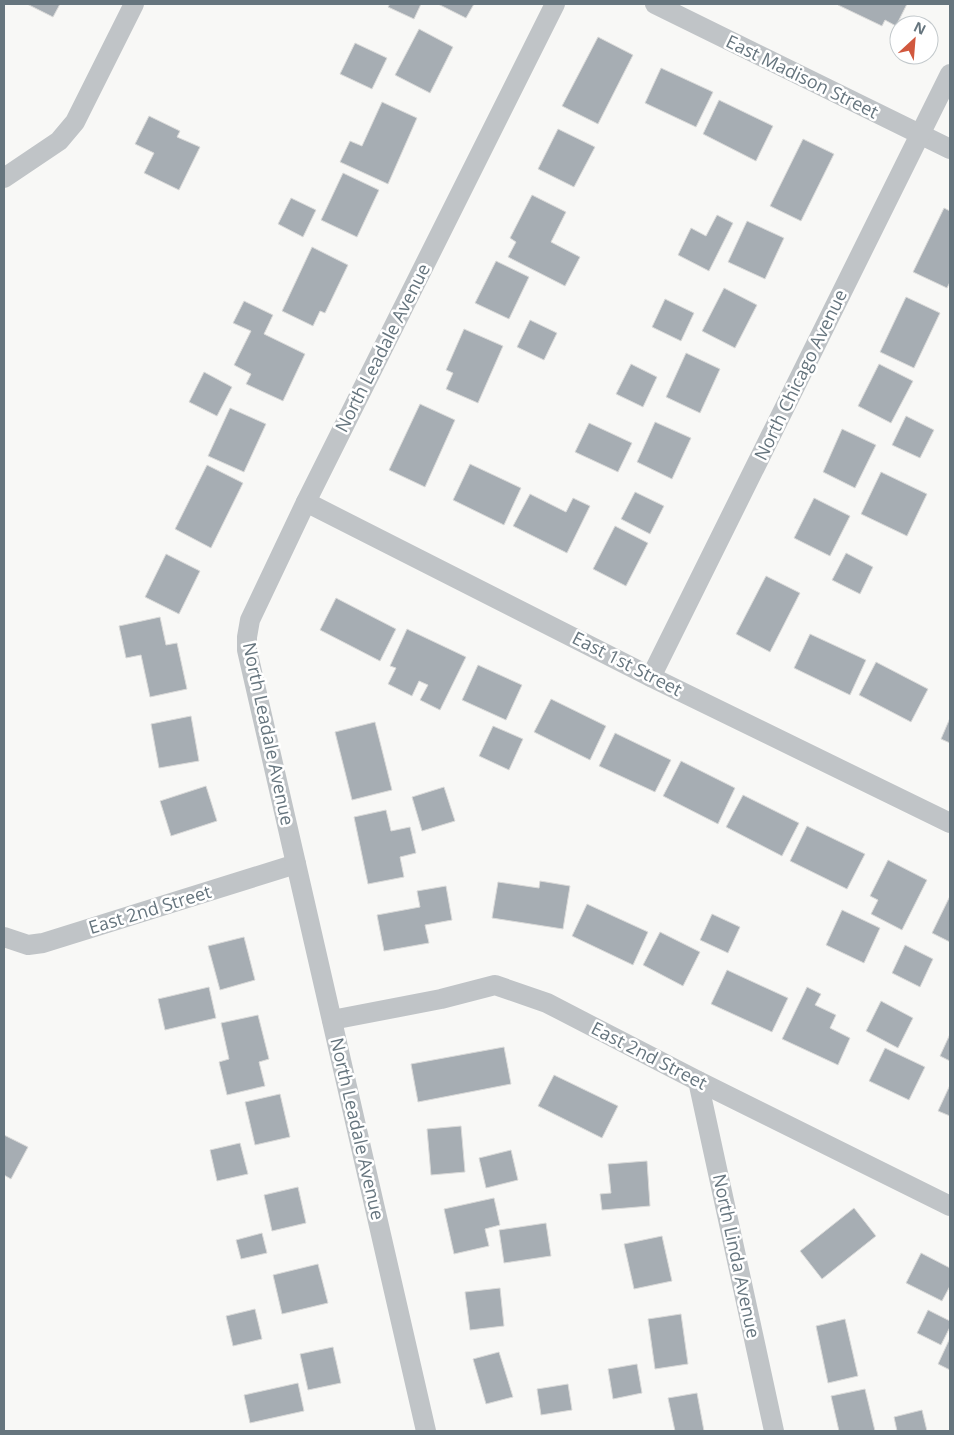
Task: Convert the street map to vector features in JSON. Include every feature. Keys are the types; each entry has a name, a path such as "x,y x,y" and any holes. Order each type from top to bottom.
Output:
{"street":[{"path":"4,178 60,141 75,122 134,4"},
{"name":"North Leadale Avenue","path":"426,1431 247,650 247,637 250,620 306,502 555,4"},
{"name":"East Madison Street","path":"655,4 950,149"},
{"name":"North Chicago Avenue","path":"651,677 950,74"},
{"name":"East 1st Street","path":"306,502 651,677 950,823"},
{"name":"East 2nd Street","path":"4,937 28,945 43,943 296,864"},
{"name":"East 2nd Street","path":"332,1020 441,999 495,985 547,1003 698,1081 950,1206"},
{"name":"North Linda Avenue","path":"698,1081 774,1431"}],"building":[{"path":"27,4 60,4 53,17"},
{"path":"390,4 421,4 414,19 388,7"},
{"path":"438,4 474,4 466,18"},
{"path":"907,4 902,15 889,15 889,22 885,20 882,26 838,5"},
{"path":"419,29 453,47 430,93 395,75"},
{"path":"598,37 633,55 598,124 562,106"},
{"path":"355,43 387,58 372,89 340,74"},
{"path":"661,68 713,92 696,127 645,103"},
{"path":"719,100 773,126 756,161 703,134"},
{"path":"382,102 417,118 388,184 340,162 350,141 362,146"},
{"path":"149,116 180,131 177,137 200,147 179,190 144,173 154,153 135,144"},
{"path":"558,129 595,147 574,187 538,169"},
{"path":"803,139 834,154 801,221 770,206"},
{"path":"343,173 379,190 357,237 321,220"},
{"path":"532,195 566,212 551,242 580,257 565,286 508,257 516,242 510,238"},
{"path":"291,198 316,210 303,237 278,224"},
{"path":"944,208 950,211 950,282 947,288 913,272"},
{"path":"717,215 733,223 709,271 678,255 691,228 706,236"},
{"path":"747,221 784,238 765,279 728,262"},
{"path":"312,247 348,265 325,313 320,311 313,326 282,311"},
{"path":"496,261 529,277 509,319 475,303"},
{"path":"724,288 757,305 735,348 702,331"},
{"path":"906,297 940,313 914,368 880,352"},
{"path":"665,299 694,313 681,341 652,327"},
{"path":"244,301 273,315 264,334 305,354 283,401 246,384 251,374 234,365 251,331 233,323"},
{"path":"530,320 557,333 544,360 517,347"},
{"path":"464,329 503,346 478,403 446,389 453,373 446,370"},
{"path":"686,353 720,369 700,413 666,397"},
{"path":"631,364 657,377 643,407 616,394"},
{"path":"879,364 913,381 891,423 858,406"},
{"path":"204,372 232,387 217,416 189,402"},
{"path":"420,404 455,420 425,487 389,470"},
{"path":"230,408 266,424 244,472 208,456"},
{"path":"906,416 934,430 920,458 892,445"},
{"path":"655,422 691,438 672,479 637,462"},
{"path":"589,423 632,443 618,472 575,452"},
{"path":"842,429 876,445 855,488 823,472"},
{"path":"470,464 521,488 504,525 453,500"},
{"path":"207,465 243,483 211,548 175,529"},
{"path":"881,472 927,494 907,536 861,514"},
{"path":"635,492 664,506 650,534 621,519"},
{"path":"530,494 566,512 573,498 590,506 567,553 513,526"},
{"path":"814,498 850,516 830,556 794,538"},
{"path":"615,526 648,543 626,586 593,569"},
{"path":"846,553 873,567 860,594 832,580"},
{"path":"166,554 200,571 179,614 145,597"},
{"path":"766,576 800,593 770,652 736,634"},
{"path":"336,598 396,629 380,661 320,630"},
{"path":"160,617 166,645 177,643 187,689 150,697 141,655 126,658 119,626"},
{"path":"407,629 466,657 440,710 420,700 428,685 419,681 412,696 388,684 396,668 390,666"},
{"path":"810,634 866,660 850,695 794,668"},
{"path":"876,662 928,689 911,722 859,695"},
{"path":"478,665 522,685 506,720 462,700"},
{"path":"551,699 606,726 590,760 534,732"},
{"path":"191,716 199,761 159,768 151,724"},
{"path":"950,718 950,743 941,739"},
{"path":"375,722 392,790 352,800 335,732"},
{"path":"493,726 523,739 509,770 479,756"},
{"path":"615,733 671,760 655,792 599,766"},
{"path":"681,761 735,788 718,824 663,796"},
{"path":"206,786 217,821 171,836 160,801"},
{"path":"444,787 455,821 422,831 412,797"},
{"path":"743,795 799,823 782,856 726,827"},
{"path":"386,810 391,831 410,827 416,853 400,857 404,877 368,884 354,817"},
{"path":"807,826 865,854 847,889 790,861"},
{"path":"888,860 927,880 902,930 871,914 878,900 870,896"},
{"path":"540,881 570,886 563,929 492,918 498,882 539,888"},
{"path":"446,886 452,920 425,925 429,943 384,951 377,915 420,907 417,891"},
{"path":"950,896 950,942 932,933"},
{"path":"587,904 648,932 633,965 572,936"},
{"path":"842,910 880,928 864,963 826,945"},
{"path":"712,914 740,927 728,953 700,940"},
{"path":"660,932 700,952 683,986 643,965"},
{"path":"244,937 255,980 220,990 208,946"},
{"path":"905,945 933,959 920,987 892,973"},
{"path":"727,970 788,998 772,1032 711,1004"},
{"path":"209,987 216,1018 165,1030 158,999"},
{"path":"807,987 821,994 815,1005 836,1015 830,1028 850,1038 838,1065 782,1039"},
{"path":"881,1001 913,1018 898,1048 866,1031"},
{"path":"258,1015 269,1059 259,1062 265,1086 227,1095 219,1062 229,1059 221,1023"},
{"path":"950,1034 950,1061 940,1056"},
{"path":"504,1047 511,1084 418,1102 411,1064"},
{"path":"885,1048 925,1067 909,1100 869,1081"},
{"path":"554,1075 618,1106 602,1138 538,1106"},
{"path":"950,1085 950,1116 938,1111"},
{"path":"280,1094 290,1137 255,1145 245,1102"},
{"path":"461,1126 465,1172 431,1175 427,1129"},
{"path":"4,1135 28,1147 11,1179 4,1175"},
{"path":"240,1143 248,1174 217,1181 210,1150"},
{"path":"511,1150 518,1180 486,1188 479,1158"},
{"path":"647,1161 650,1206 602,1210 600,1194 611,1193 608,1164"},
{"path":"298,1187 306,1223 272,1231 264,1195"},
{"path":"494,1198 500,1225 485,1229 489,1246 454,1254 444,1209"},
{"path":"854,1208 876,1236 822,1279 800,1251"},
{"path":"546,1223 551,1256 504,1263 499,1230"},
{"path":"262,1233 267,1253 241,1259 236,1240"},
{"path":"662,1236 672,1281 634,1289 624,1244"},
{"path":"921,1253 950,1268 950,1286 942,1301 906,1283"},
{"path":"318,1264 328,1303 282,1314 273,1275"},
{"path":"500,1288 504,1326 470,1330 465,1292"},
{"path":"255,1309 262,1339 233,1346 226,1316"},
{"path":"928,1310 950,1321 950,1327 941,1345 917,1333"},
{"path":"681,1314 688,1364 655,1369 648,1319"},
{"path":"845,1319 858,1376 828,1383 816,1326"},
{"path":"950,1338 950,1370 938,1364"},
{"path":"333,1347 341,1383 308,1390 300,1354"},
{"path":"499,1352 513,1397 486,1404 473,1359"},
{"path":"637,1364 642,1393 613,1399 608,1369"},
{"path":"298,1383 304,1411 250,1423 244,1395"},
{"path":"568,1384 572,1410 541,1415 537,1389"},
{"path":"865,1389 875,1431 839,1431 831,1396"},
{"path":"697,1393 704,1431 675,1431 668,1398"},
{"path":"922,1410 927,1431 897,1431 894,1417"}]}
